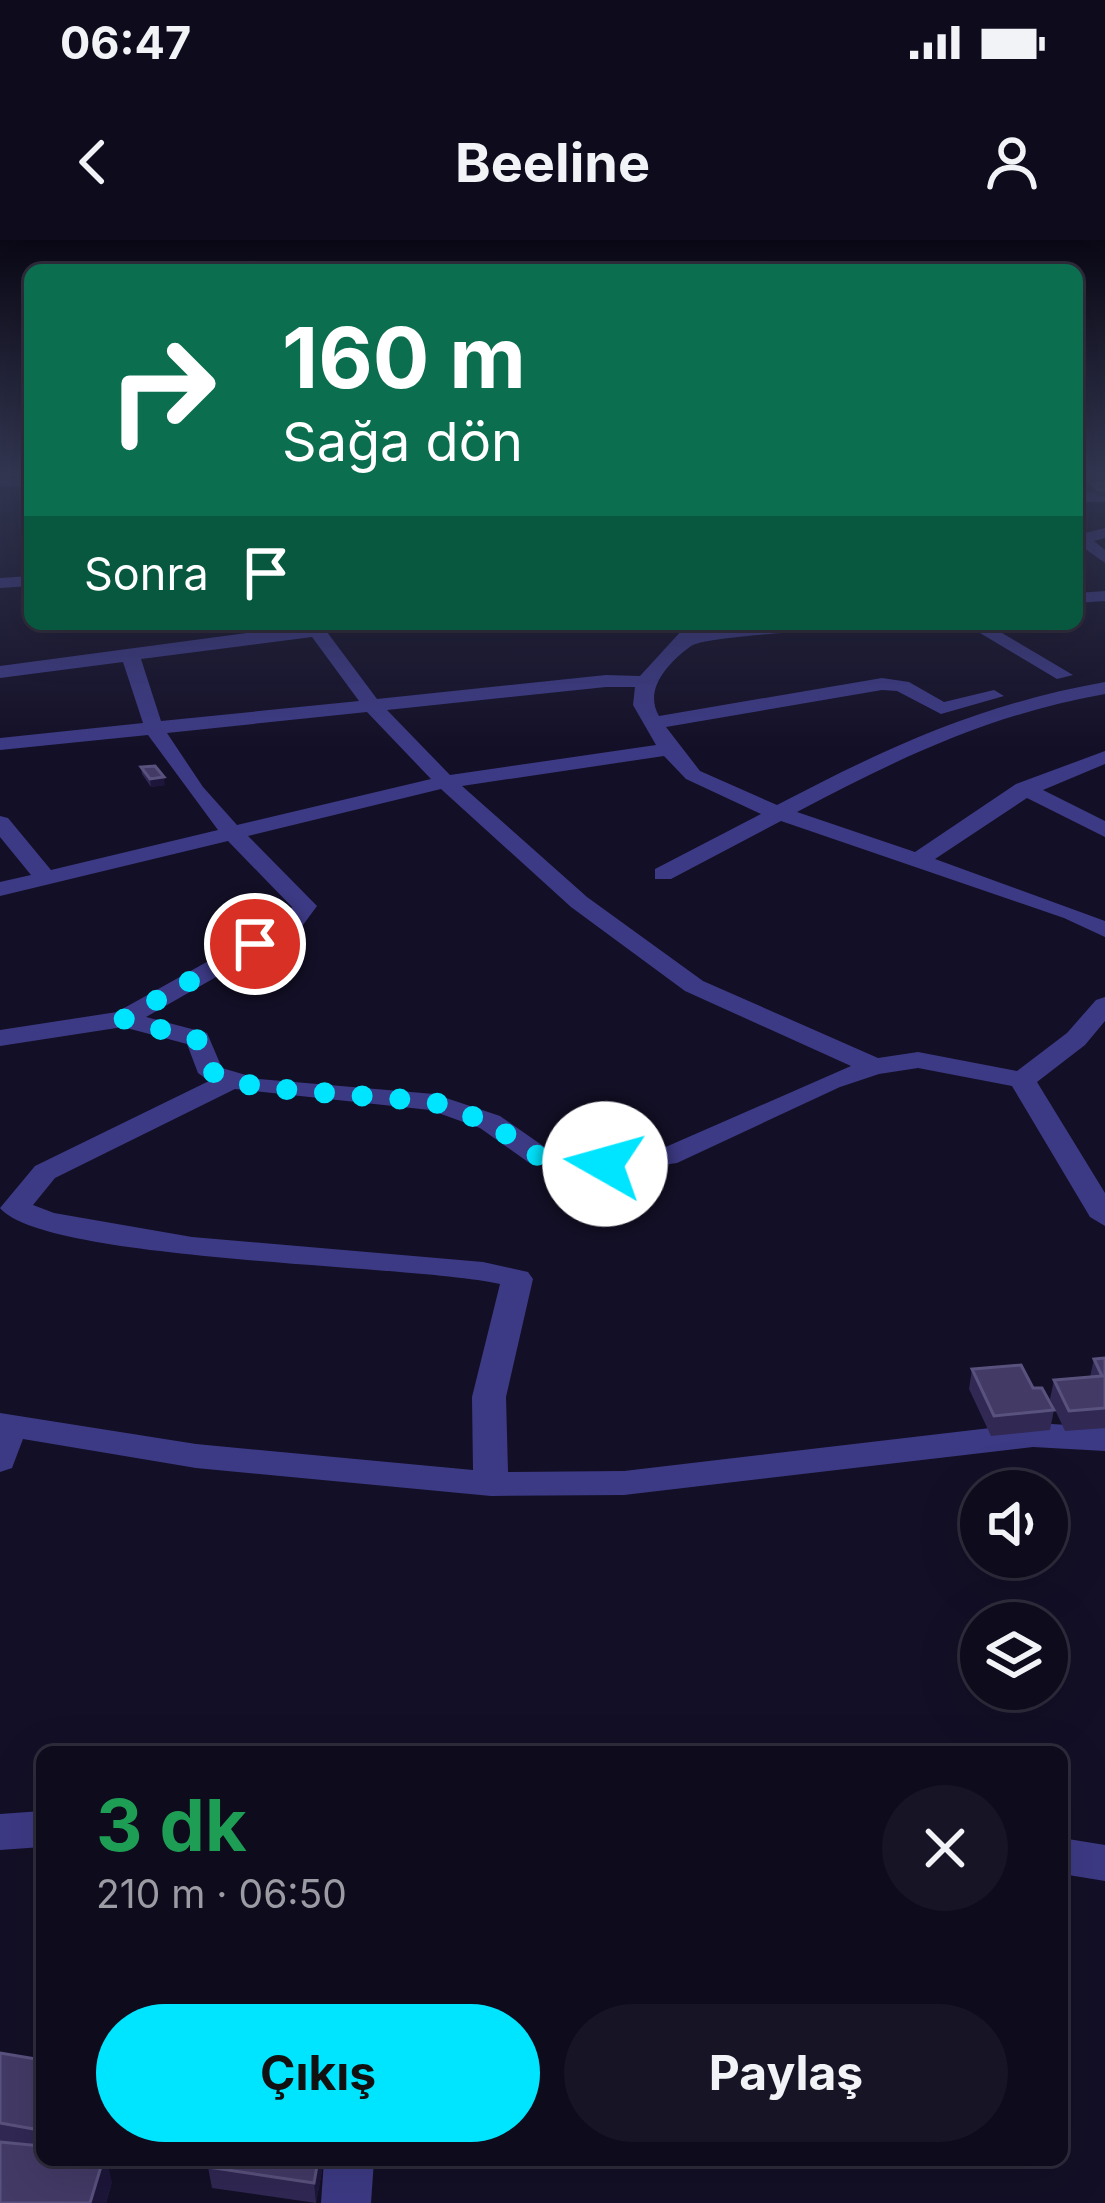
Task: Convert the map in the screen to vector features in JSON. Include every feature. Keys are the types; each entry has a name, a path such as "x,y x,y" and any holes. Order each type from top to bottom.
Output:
{"street":[{"path":"0,671 297,630"},
{"path":"323,630 371,704 445,782 579,902 694,986 875,1067"},
{"path":"985,630 1064,675"},
{"path":"687,631 645,682 643,705 669,749 693,775 778,813 1072,914 1105,930"},
{"path":"0,1038 124,1019 292,924 305,906 231,832 172,762 134,684 130,651"},
{"path":"654,723 882,683 902,686 950,709 1064,675 1105,676"},
{"path":"0,745 606,681 645,682"},
{"path":"663,874 910,745 1040,698 1105,688"},
{"path":"0,889 445,782 669,749"},
{"path":"916,862 977,815 1023,788 1105,757"},
{"path":"1023,788 1105,830"},
{"path":"0,824 46,878"},
{"path":"124,1019 198,1040 212,1072 256,1087 434,1102 490,1123 538,1156 605,1164 667,1157 830,1081 875,1067 918,1060 1022,1080 1076,1040 1105,1005"},
{"path":"233,1080 46,1172 15,1208 47,1222 192,1246 483,1271 518,1280 489,1397 491,1484"},
{"path":"1022,1080 1105,1217"},
{"path":"3,1436 491,1484 624,1483 1033,1435 1105,1439"},
{"path":"0,1832 36,1829"},
{"path":"1068,1857 1105,1863"},
{"path":"346,2203 349,2166"}],"building":[{"path":"155,766 164,777 150,779 141,767"},
{"path":"1105,1358 1105,1408 1069,1411 1054,1380 1102,1376 1094,1359"},
{"path":"1021,1365 1033,1388 1042,1388 1054,1410 994,1416 972,1369"},
{"path":"0,2053 36,2059 34,2129 0,2123"},
{"path":"0,2142 36,2145 36,2166 101,2166 90,2203 0,2203"},
{"path":"208,2166 317,2166 314,2183"}],"route":[{"path":"255,944 124,1019 198,1040 212,1072 256,1087 434,1102 490,1123 538,1156 605,1164"}]}
